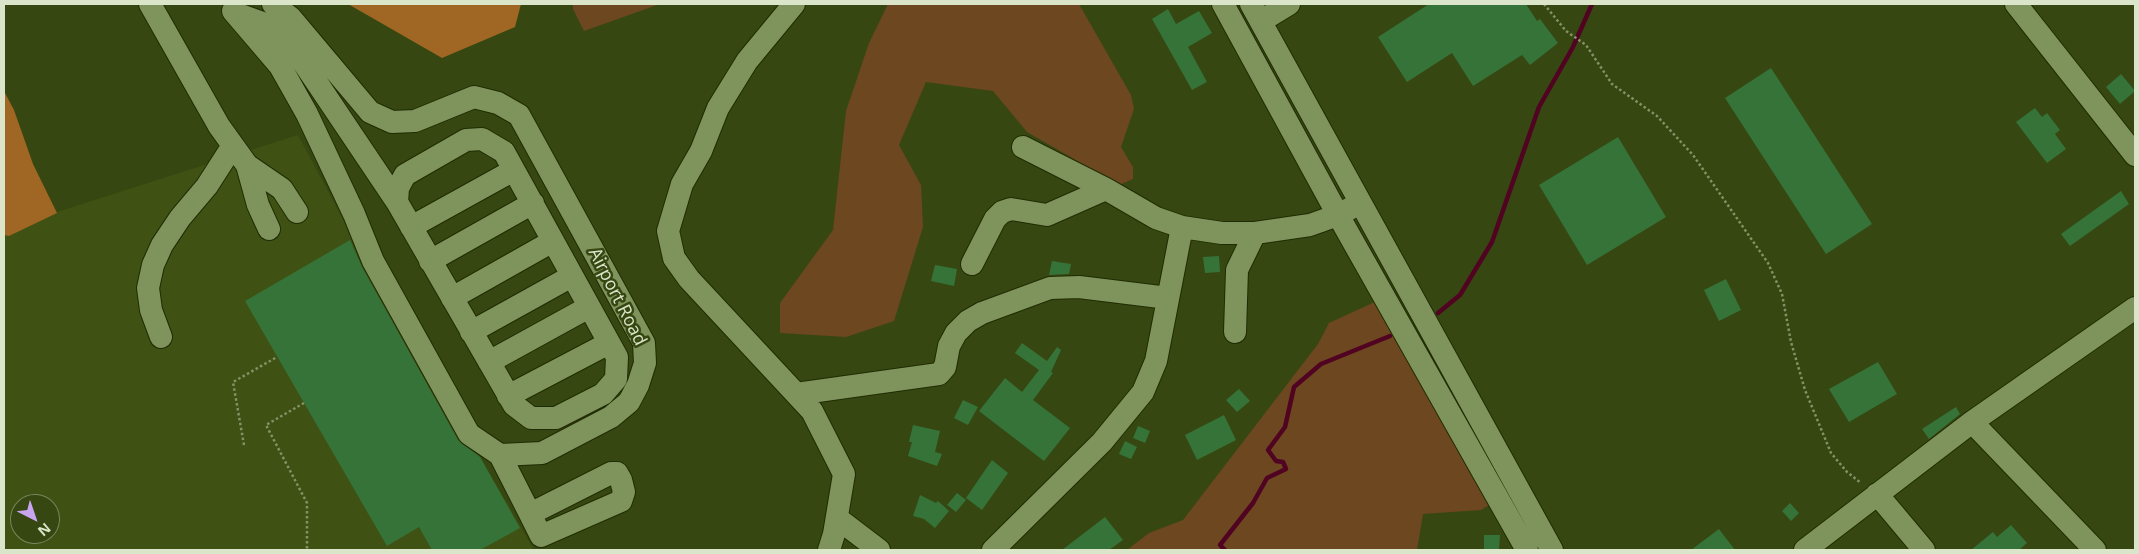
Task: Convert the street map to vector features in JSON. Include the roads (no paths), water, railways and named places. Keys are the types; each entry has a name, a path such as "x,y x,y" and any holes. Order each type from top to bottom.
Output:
{"street":[{"path":"150,4 232,147 247,165 282,189 297,212"},
{"name":"Airport Road","path":"273,4 291,18 370,112 392,122 415,121 474,96 498,103 519,116 644,343 645,363 638,386 629,402 611,417 542,452 491,449"},
{"path":"794,4 746,61 718,108 701,151 682,184 668,231 674,258 689,279 812,411 844,474 837,518 829,550"},
{"path":"1224,4 1338,215 1527,550"},
{"path":"1289,4 1256,12 1552,550"},
{"path":"2016,4 2135,155"},
{"path":"226,8 271,26 299,56 397,202 514,405 531,418 556,418 603,394 616,379 618,357 504,152 482,139 466,140 405,175 398,188 397,202"},
{"path":"226,8 280,66 307,114 354,214 380,276 469,434 491,449 530,514"},
{"path":"161,337 151,310 148,288 153,265 162,245 180,218 207,186 232,147"},
{"path":"1023,147 1106,189 1156,218 1182,227 1222,233 1255,233 1310,225 1338,215 1361,203"},
{"path":"247,165 258,205 269,229"},
{"path":"411,227 514,170"},
{"path":"471,332 562,258 564,242 572,228 572,212 560,189"},
{"path":"972,264 995,219 1002,212 1011,209 1047,215 1106,189"},
{"path":"430,261 533,204"},
{"path":"993,550 1102,442 1143,392 1156,361 1182,227"},
{"path":"1235,332 1237,270 1255,233"},
{"path":"452,298 562,258 586,257 599,260 609,279"},
{"path":"796,394 939,374 944,368 949,346 956,333 968,321 982,313 1050,288 1079,287 1168,298"},
{"path":"489,362 589,307"},
{"path":"1805,550 1972,422 2135,308"},
{"path":"508,396 609,343"},
{"path":"1972,422 2095,550"},
{"path":"1876,494 1924,550"},
{"path":"837,518 880,550"}],"waterway":[{"path":"1438,313 1460,295 1492,242 1539,107 1573,47 1592,4"},
{"path":"1225,550 1220,545 1253,503 1267,478 1286,469 1283,462 1276,461 1268,450 1285,427 1294,387 1321,364 1390,336"}]}
